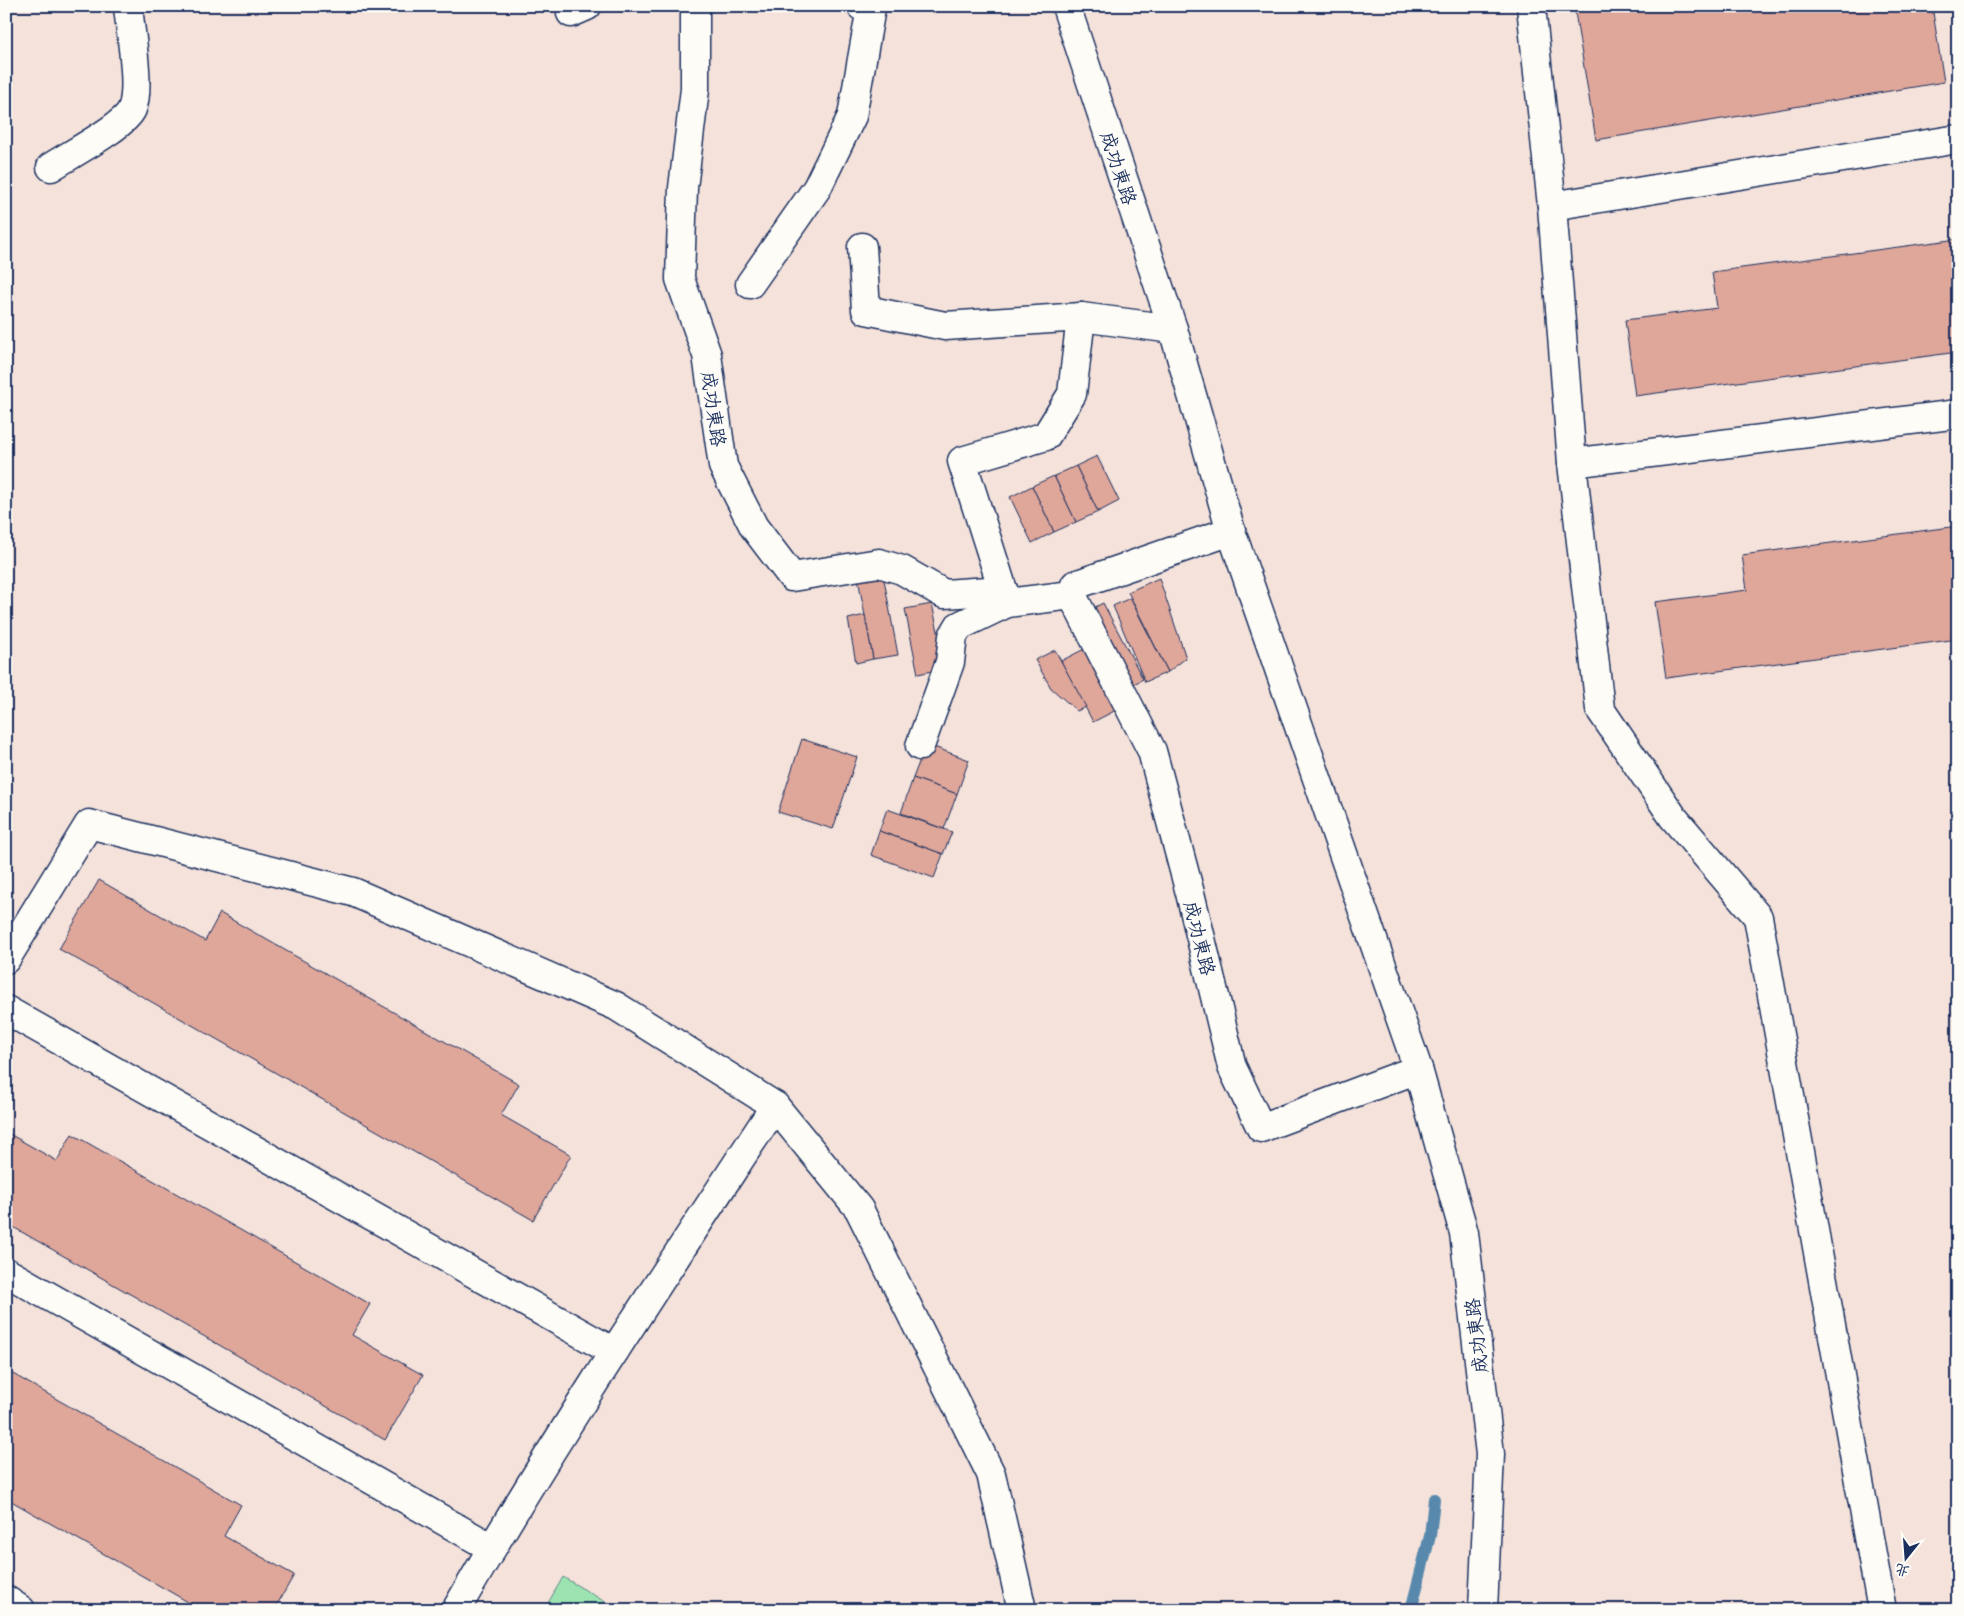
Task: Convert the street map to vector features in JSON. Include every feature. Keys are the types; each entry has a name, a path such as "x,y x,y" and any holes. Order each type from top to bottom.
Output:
{"street":[{"path":"52,167 123,121 132,109 136,88 128,6"},
{"name":"成功東路","path":"695,6 695,89 683,188 680,279 707,355 723,466 754,527 792,576 880,563 902,570 944,594 1005,596 1072,595 1152,752 1190,893 1232,1067 1261,1128 1418,1069"},
{"path":"750,284 818,188 852,116 870,8 861,6"},
{"name":"成功東路","path":"1066,6 1173,329 1231,531 1418,1069 1464,1233 1490,1454 1483,1610"},
{"path":"1531,6 1552,206 1572,463 1600,708 1673,817 1758,916 1882,1610"},
{"path":"1552,206 1958,139"},
{"path":"862,247 866,310 945,326 1081,317 1173,329"},
{"path":"1005,596 962,461 1046,436 1072,394 1081,317"},
{"path":"1572,463 1958,414"},
{"path":"1072,595 1075,585 1231,531"},
{"name":"成功東路","path":"920,746 950,662 953,636 959,626 1005,596"},
{"path":"6,959 89,824 353,892 616,1006 775,1106 859,1209 990,1474 1022,1610"},
{"path":"6,1010 614,1352"},
{"path":"456,1610 492,1548 614,1352 775,1106"},
{"path":"6,1272 492,1548"},
{"path":"6,1600 22,1610"}],"green space":[{"path":"563,1577 619,1610 544,1610"}],"building":[{"path":"1574,6 1932,6 1944,82 1596,140"},
{"path":"1958,239 1958,352 1635,396 1625,320 1717,308 1712,272"},
{"path":"1097,456 1119,501 1098,512 1076,466"},
{"path":"1076,466 1098,512 1076,522 1054,476"},
{"path":"1054,476 1076,522 1054,532 1032,486"},
{"path":"1032,486 1054,532 1032,543 1010,497"},
{"path":"1958,526 1958,639 1666,678 1655,602 1747,590 1742,555"},
{"path":"883,574 898,655 873,659 858,578"},
{"path":"1159,578 1186,658 1168,672 1128,592"},
{"path":"1130,598 1168,672 1145,682 1113,606"},
{"path":"1103,603 1143,679 1123,690 1082,614"},
{"path":"932,604 946,668 918,674 905,609"},
{"path":"865,615 873,659 856,663 848,619"},
{"path":"1092,645 1124,706 1093,722 1061,661"},
{"path":"1055,650 1086,707 1077,711 1051,688 1035,660"},
{"path":"802,739 857,757 833,829 778,812"},
{"path":"926,744 969,760 957,794 913,778"},
{"path":"913,778 957,794 944,829 901,813"},
{"path":"887,809 952,832 943,854 879,831"},
{"path":"879,831 943,854 934,878 871,855"},
{"path":"99,880 205,941 220,913 519,1084 501,1115 571,1155 533,1220 59,949"},
{"path":"6,1132 57,1161 72,1134 370,1304 352,1335 423,1375 385,1440 6,1223"},
{"path":"6,1370 241,1505 224,1536 294,1575 274,1610 202,1610 6,1498"}],"waterway":[{"path":"1411,1610 1430,1536 1434,1499"}]}
